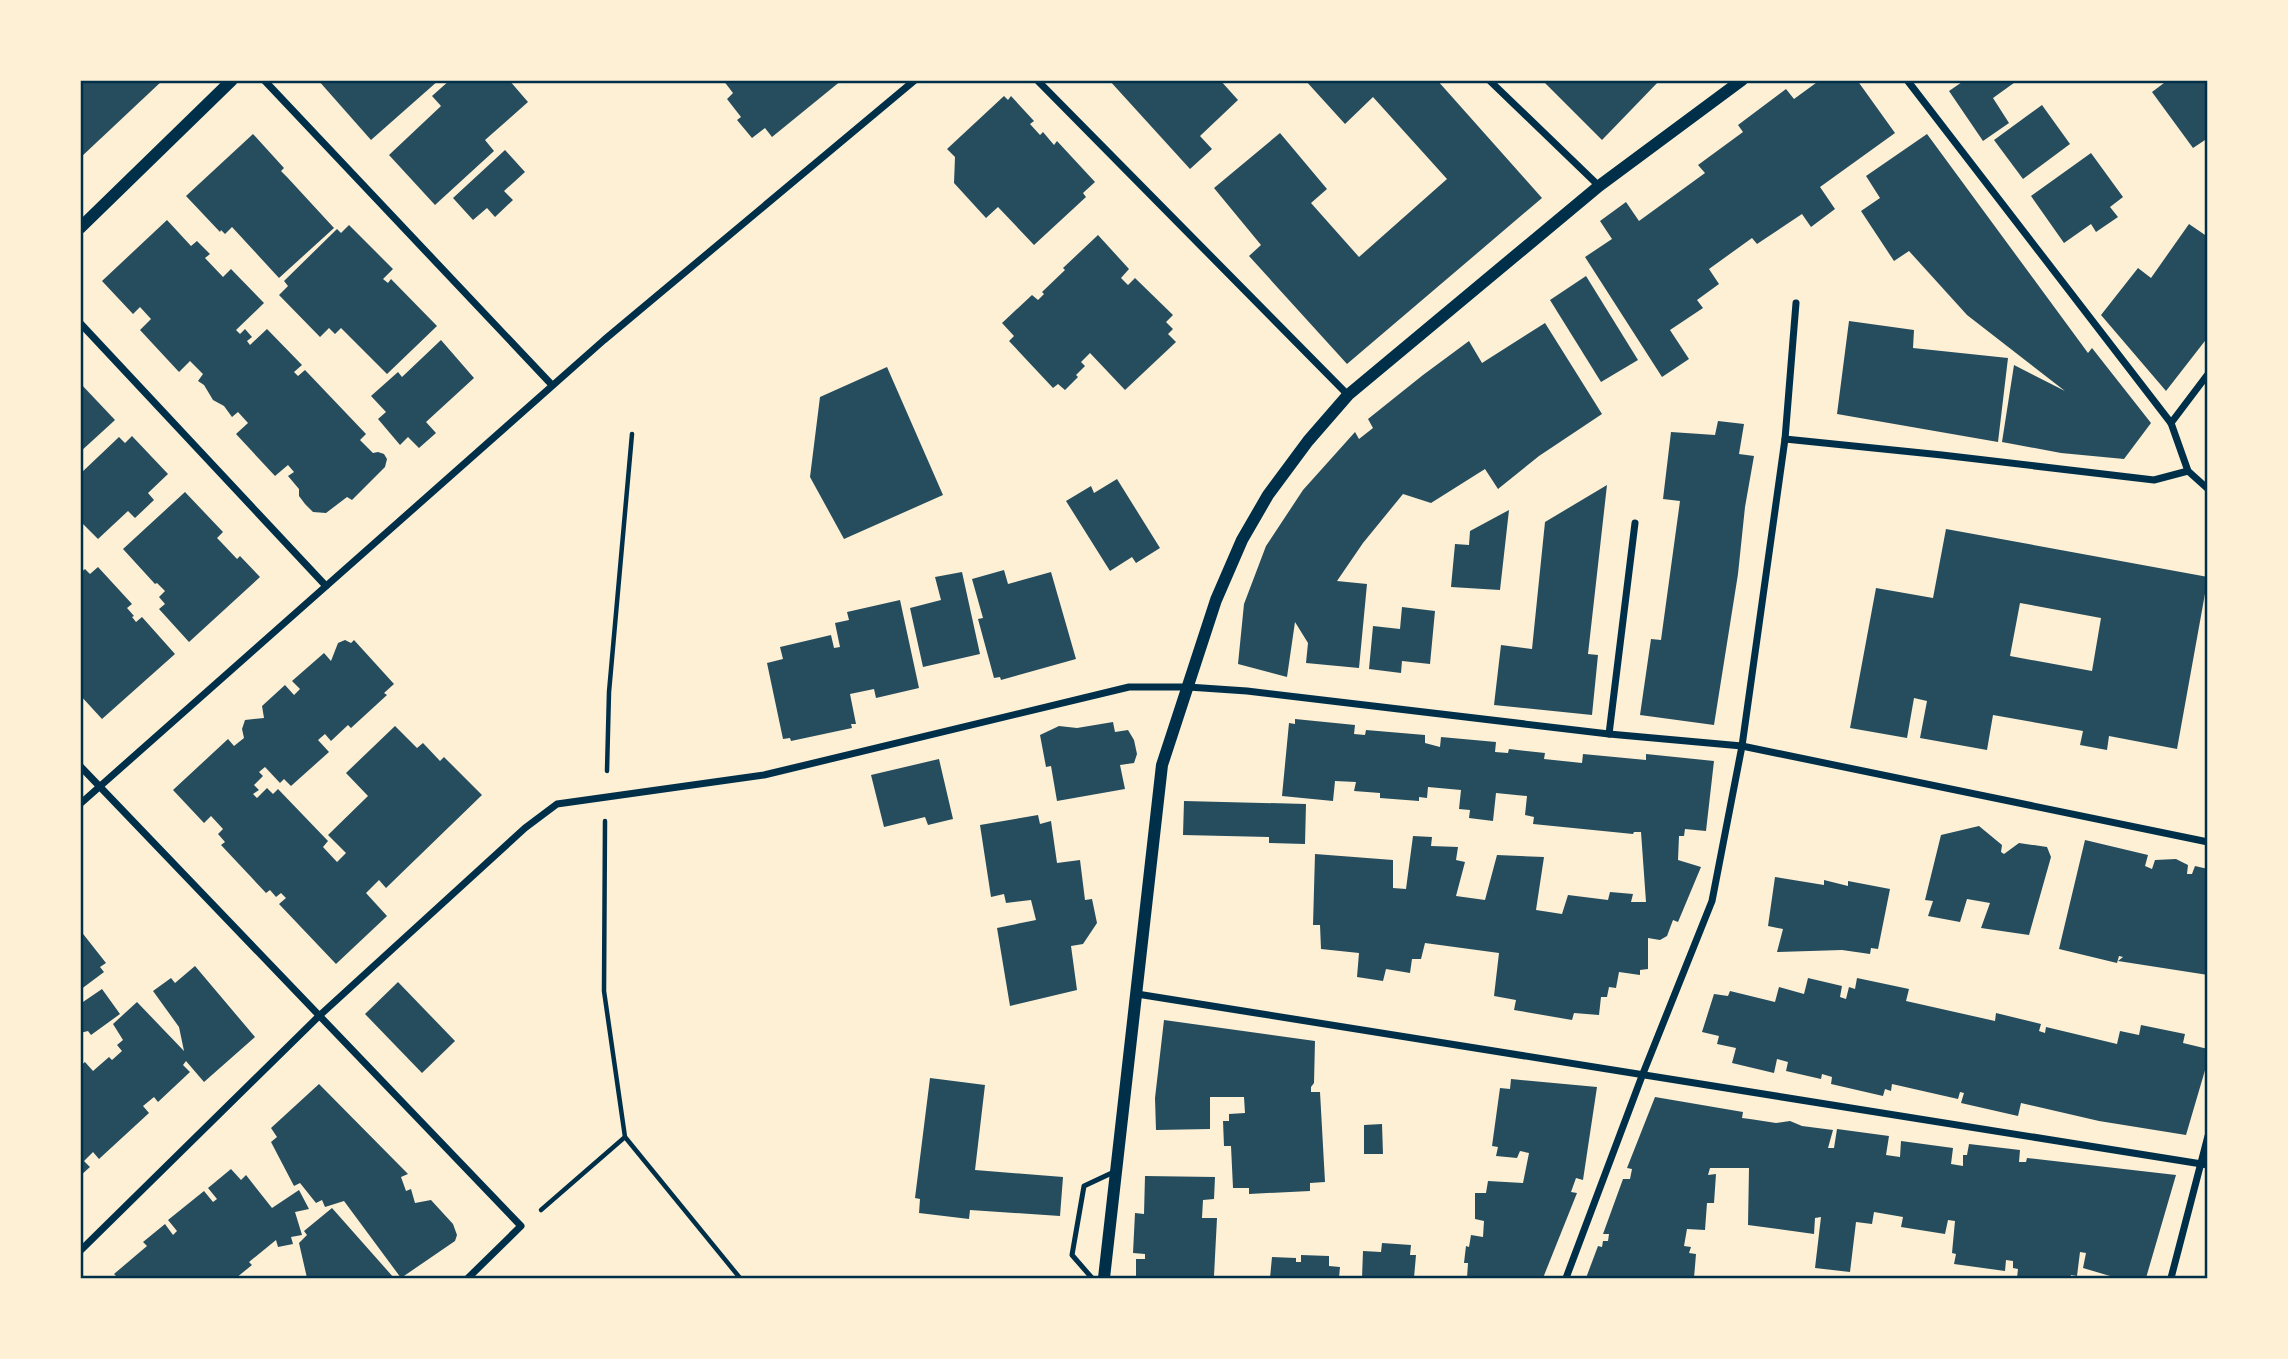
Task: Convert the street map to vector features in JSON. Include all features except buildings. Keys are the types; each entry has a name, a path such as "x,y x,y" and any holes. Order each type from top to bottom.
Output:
{"street":[{"path":"80,228 232,80"},
{"path":"264,80 552,385"},
{"path":"80,804 552,385 915,80"},
{"path":"1037,80 1348,395"},
{"path":"1489,80 1599,186"},
{"path":"1104,1279 1162,765 1216,600 1242,540 1268,495 1308,440 1348,395 1599,186 1742,80"},
{"path":"1907,80 2171,424 2188,471 2207,489"},
{"path":"1566,1279 1642,1076 1712,901 1742,746 1785,439 1796,303"},
{"path":"80,323 326,586"},
{"path":"2171,424 2207,374"},
{"path":"1785,439 2154,480 2188,471"},
{"path":"1609,734 1635,523"},
{"path":"80,1251 319,1016 525,828 557,804 764,775 1129,687 1247,691 1609,734 1742,746 2207,842"},
{"path":"80,766 522,1226 468,1279"},
{"path":"1137,994 2204,1164"},
{"path":"2171,1279 2204,1164 2207,1136"}],"lane":[{"path":"1092,1279 1072,1255 1084,1185 1117,1171"}],"path":[{"path":"522,1226 625,1137 740,1279"}]}
